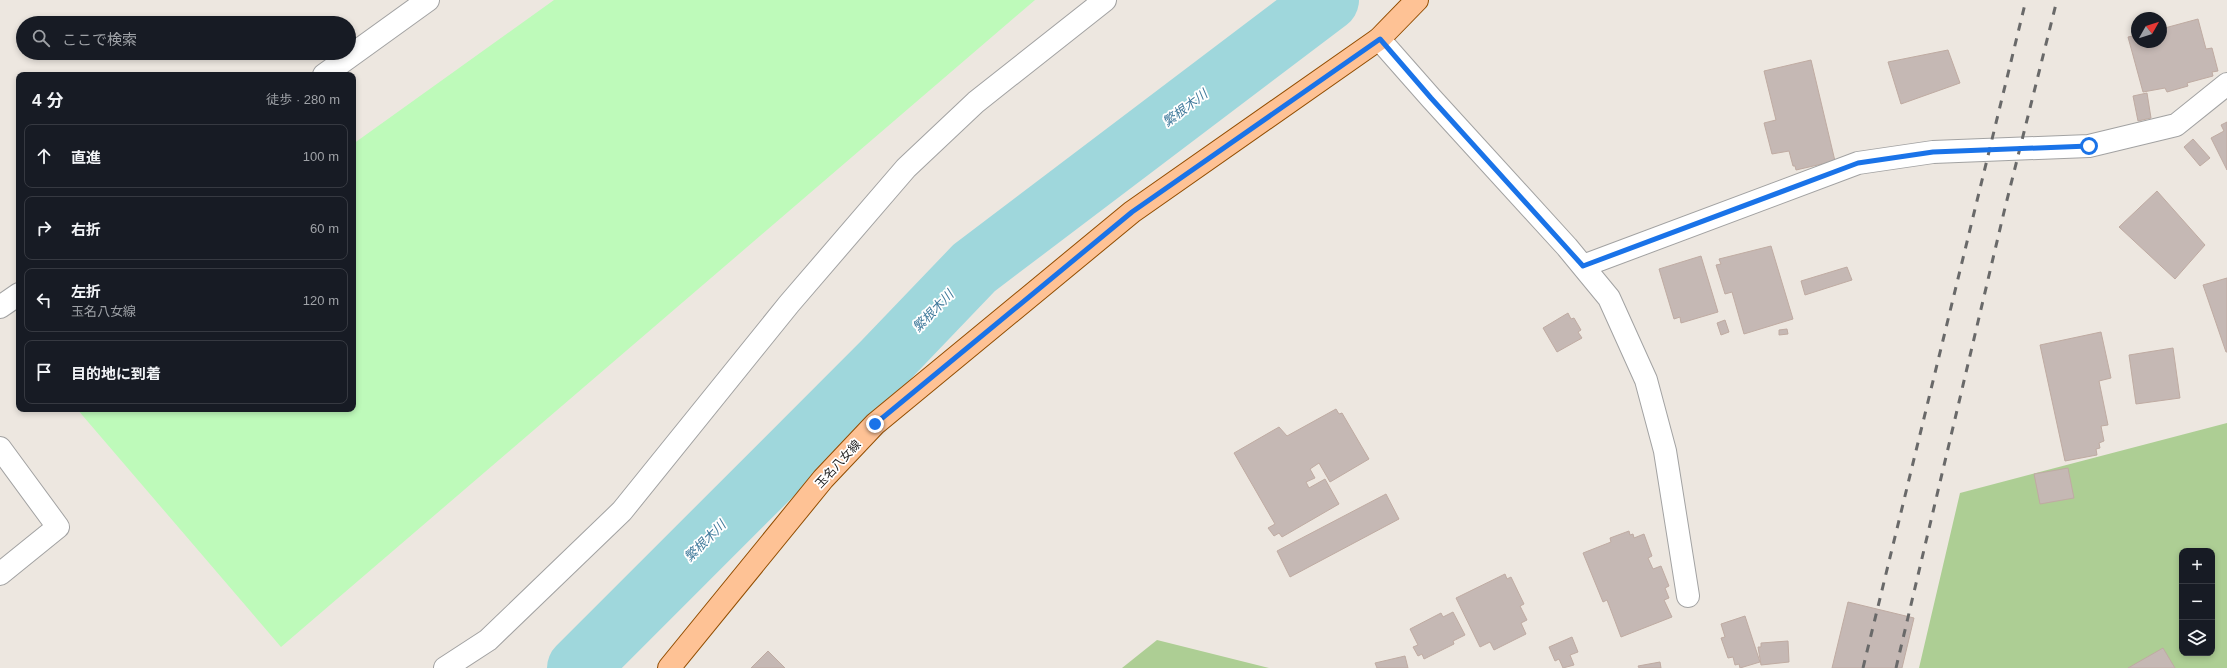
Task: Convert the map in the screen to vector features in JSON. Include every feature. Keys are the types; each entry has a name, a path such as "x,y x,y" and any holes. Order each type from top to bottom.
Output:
{"main road":[{"name":"玉名八女線","path":"669,668 823,479 875,424 1132,212 1380,39 1417,0"}],"street":[{"path":"356,52 428,0"},
{"path":"444,668 488,640 622,511 789,304 906,168 976,102 1105,0"},
{"path":"1380,39 1431,98 1583,266 1609,298 1646,380 1665,450 1688,596"},
{"path":"328,72 345,60"},
{"path":"1583,266 1858,163 1933,152 2089,146 2176,125 2227,84"},
{"path":"0,308 16,296"},
{"path":"0,448 58,527 0,574"}],"green space":[{"path":"554,0 1035,0 281,647 80,412 356,412 356,142"},
{"path":"2227,423 2227,668 1919,668 1960,493"},
{"path":"1157,640 1269,668 1122,668"}],"building":[{"path":"2198,19 2206,49 2212,48 2218,71 2212,72 2213,76 2187,83 2188,86 2167,92 2165,88 2143,92 2131,48 2167,48 2167,27"},
{"path":"2131,36 2131,48 2128,37"},
{"path":"1948,50 1960,83 1901,104 1888,62"},
{"path":"1811,60 1835,161 1796,170 1795,166 1793,166 1789,151 1772,154 1764,123 1776,120 1764,71"},
{"path":"2147,93 2151,118 2138,121 2133,96"},
{"path":"2227,122 2227,170 2211,138 2224,131 2221,125"},
{"path":"2193,139 2210,158 2200,166 2184,147"},
{"path":"2157,191 2205,245 2175,279 2119,227"},
{"path":"1771,246 1793,319 1744,334 1732,292 1725,294 1716,265 1721,264 1719,259"},
{"path":"1701,256 1718,312 1681,323 1680,317 1674,319 1659,269"},
{"path":"1847,267 1852,280 1805,295 1801,281"},
{"path":"2227,278 2227,352 2226,352 2203,285"},
{"path":"1568,313 1571,319 1574,318 1581,330 1578,332 1582,338 1557,352 1543,328"},
{"path":"1725,320 1729,332 1721,335 1717,323"},
{"path":"1787,329 1788,334 1779,335 1779,330"},
{"path":"2101,332 2111,378 2099,381 2108,425 2101,426 2104,441 2099,443 2100,448 2096,449 2097,455 2065,461 2040,345"},
{"path":"2173,348 2180,398 2136,404 2129,355"},
{"path":"1336,409 1339,414 1342,413 1369,459 1330,482 1319,463 1310,469 1315,478 1306,482 1309,488 1325,479 1339,504 1282,537 1279,533 1274,536 1268,528 1275,524 1234,453 1279,427 1287,436"},
{"path":"2068,468 2074,498 2040,504 2034,474"},
{"path":"1386,494 1399,519 1290,577 1277,551"},
{"path":"1629,531 1630,535 1633,534 1634,538 1644,534 1652,556 1648,558 1653,569 1661,566 1669,586 1665,588 1669,598 1664,600 1672,617 1621,637 1607,600 1603,602 1583,553 1611,542 1610,538"},
{"path":"1505,574 1507,579 1511,577 1524,604 1520,606 1527,620 1521,623 1526,634 1494,650 1490,642 1480,647 1456,598"},
{"path":"1848,602 1914,618 1902,668 1832,668"},
{"path":"1453,612 1465,635 1453,641 1454,644 1424,659 1422,654 1418,656 1413,647 1418,645 1410,629 1441,613 1443,617"},
{"path":"1745,616 1760,662 1740,668 1739,664 1735,665 1733,657 1728,658 1721,638 1725,637 1721,624"},
{"path":"1572,637 1578,652 1570,655 1574,665 1563,668 1559,659 1555,661 1549,647"},
{"path":"1788,641 1789,662 1761,665 1758,647 1761,647 1761,643"},
{"path":"2163,648 2175,668 2128,668"},
{"path":"768,651 785,668 751,668"},
{"path":"1405,656 1408,668 1377,668 1375,663"},
{"path":"1660,662 1661,668 1639,668 1638,666"}],"waterway":[{"name":"繁根木川","path":"578,668 883,363 974,268 1328,0"}],"railway":[{"path":"1863,668 2026,0"},
{"path":"1896,668 2004,212 2057,0"}],"route":[{"path":"875,424 1132,212 1380,39 1431,98 1583,266 1858,163 1933,152 2089,146"}]}
